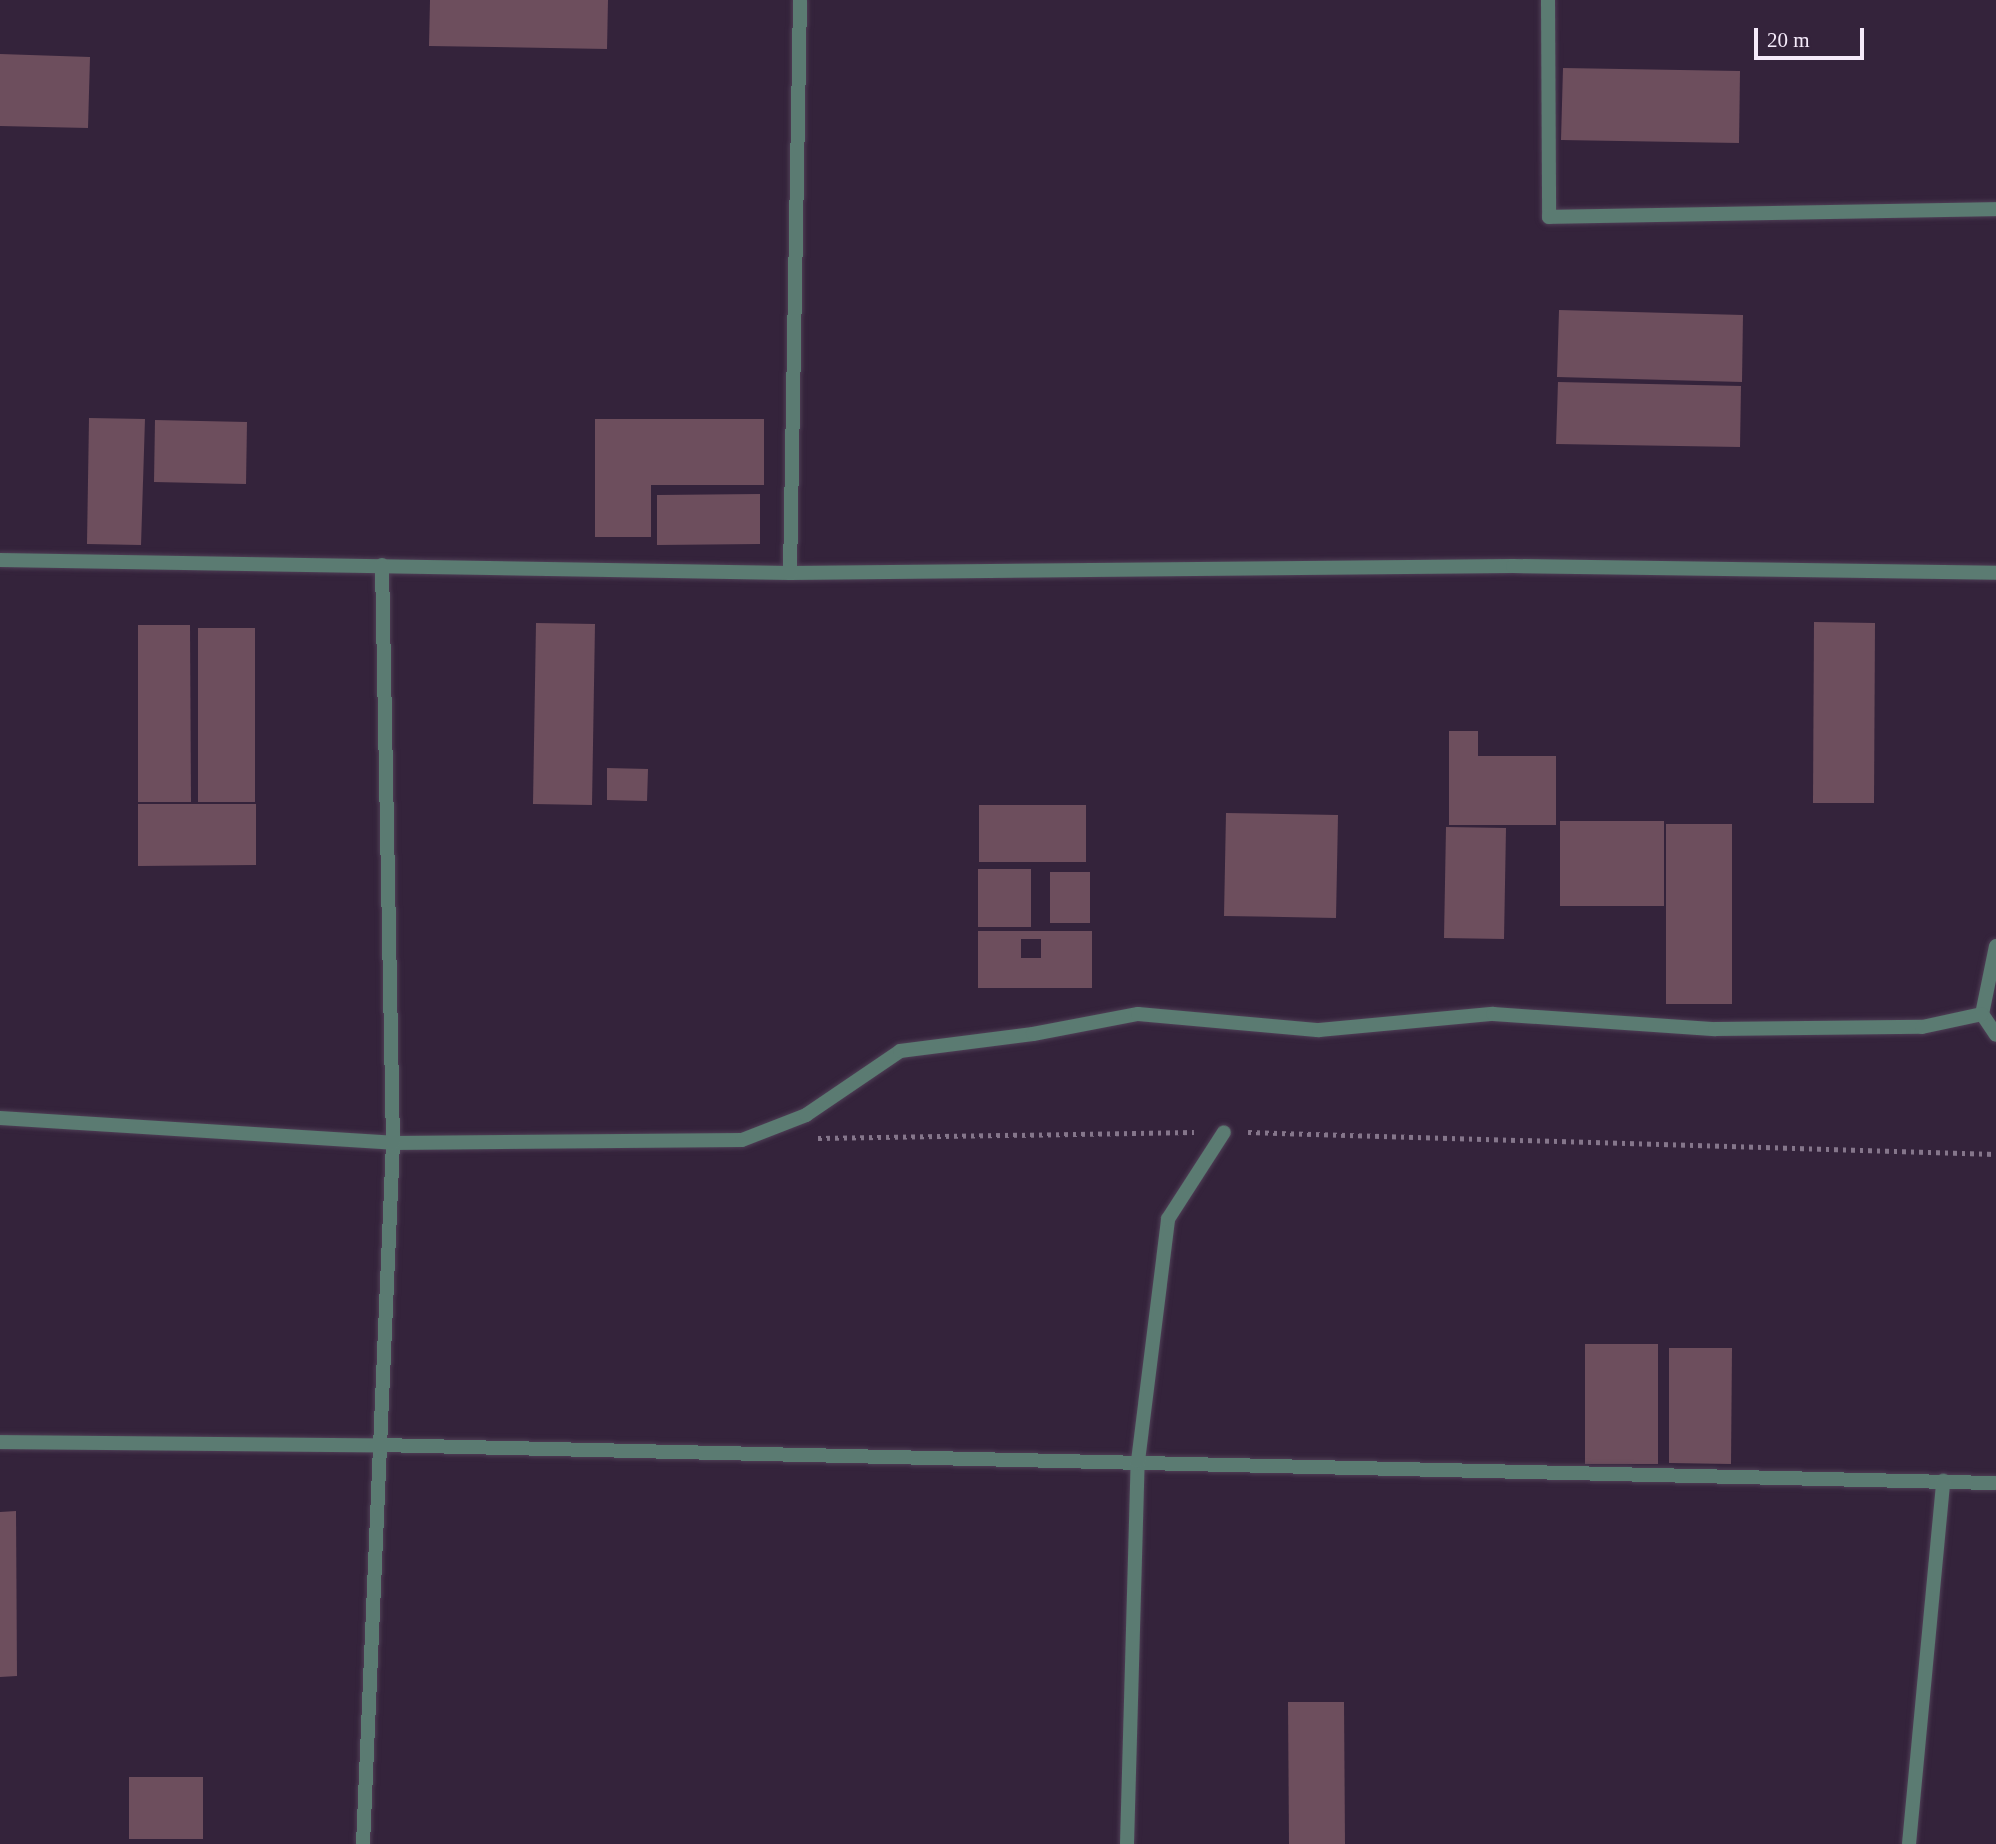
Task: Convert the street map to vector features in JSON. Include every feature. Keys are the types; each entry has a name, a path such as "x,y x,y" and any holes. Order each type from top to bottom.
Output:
{"street":[{"path":"789,573 800,0"},
{"path":"1548,0 1549,217 1996,209"},
{"path":"0,560 789,573 1513,566 1996,573"},
{"path":"363,1844 393,1143 382,565"},
{"path":"1996,946 1982,1014 1996,1035"},
{"path":"0,1118 393,1143 742,1140 806,1115 900,1051 1033,1034 1138,1014 1319,1030 1493,1014 1715,1029 1922,1027 1982,1014"},
{"path":"1126,1844 1138,1461 1168,1219 1224,1132"},
{"path":"0,1443 380,1445 1996,1483"},
{"path":"1909,1844 1943,1481"}],"path":[{"path":"811,1139 1224,1132 1996,1154"}],"building":[{"path":"430,0 608,0 607,49 429,46"},
{"path":"0,54 90,57 88,128 0,126"},
{"path":"1563,68 1740,71 1739,143 1561,140"},
{"path":"1559,310 1743,315 1742,382 1557,377"},
{"path":"1558,382 1741,386 1740,447 1556,444"},
{"path":"89,418 145,419 141,545 87,544"},
{"path":"595,419 764,419 764,485 651,485 651,537 595,537"},
{"path":"155,420 247,422 246,484 154,482"},
{"path":"760,494 760,544 657,545 657,495"},
{"path":"1814,622 1875,623 1874,803 1813,803"},
{"path":"536,623 595,624 592,805 533,804"},
{"path":"138,625 190,625 191,802 138,802"},
{"path":"198,628 255,628 255,802 198,802"},
{"path":"1449,731 1478,731 1478,756 1556,756 1556,825 1449,825"},
{"path":"607,768 648,769 647,801 607,800"},
{"path":"138,804 256,804 256,865 138,866"},
{"path":"979,805 1086,805 1086,862 979,862"},
{"path":"1226,813 1338,815 1336,918 1224,916"},
{"path":"1560,821 1664,821 1664,906 1560,906"},
{"path":"1666,824 1732,824 1732,1004 1666,1004"},
{"path":"1446,827 1506,828 1504,939 1444,938"},
{"path":"978,869 1031,869 1031,927 978,927"},
{"path":"1050,872 1090,872 1090,923 1050,923"},
{"path":"978,931 1092,931 1092,988 978,988","holes":["1021,939 1041,939 1041,958 1021,958"]},
{"path":"1585,1344 1658,1344 1658,1464 1585,1464"},
{"path":"1669,1348 1732,1348 1731,1464 1669,1463"},
{"path":"16,1511 17,1676 0,1677 0,1512"},
{"path":"1288,1702 1344,1702 1345,1844 1289,1844"},
{"path":"129,1777 203,1777 203,1839 129,1839"}]}
